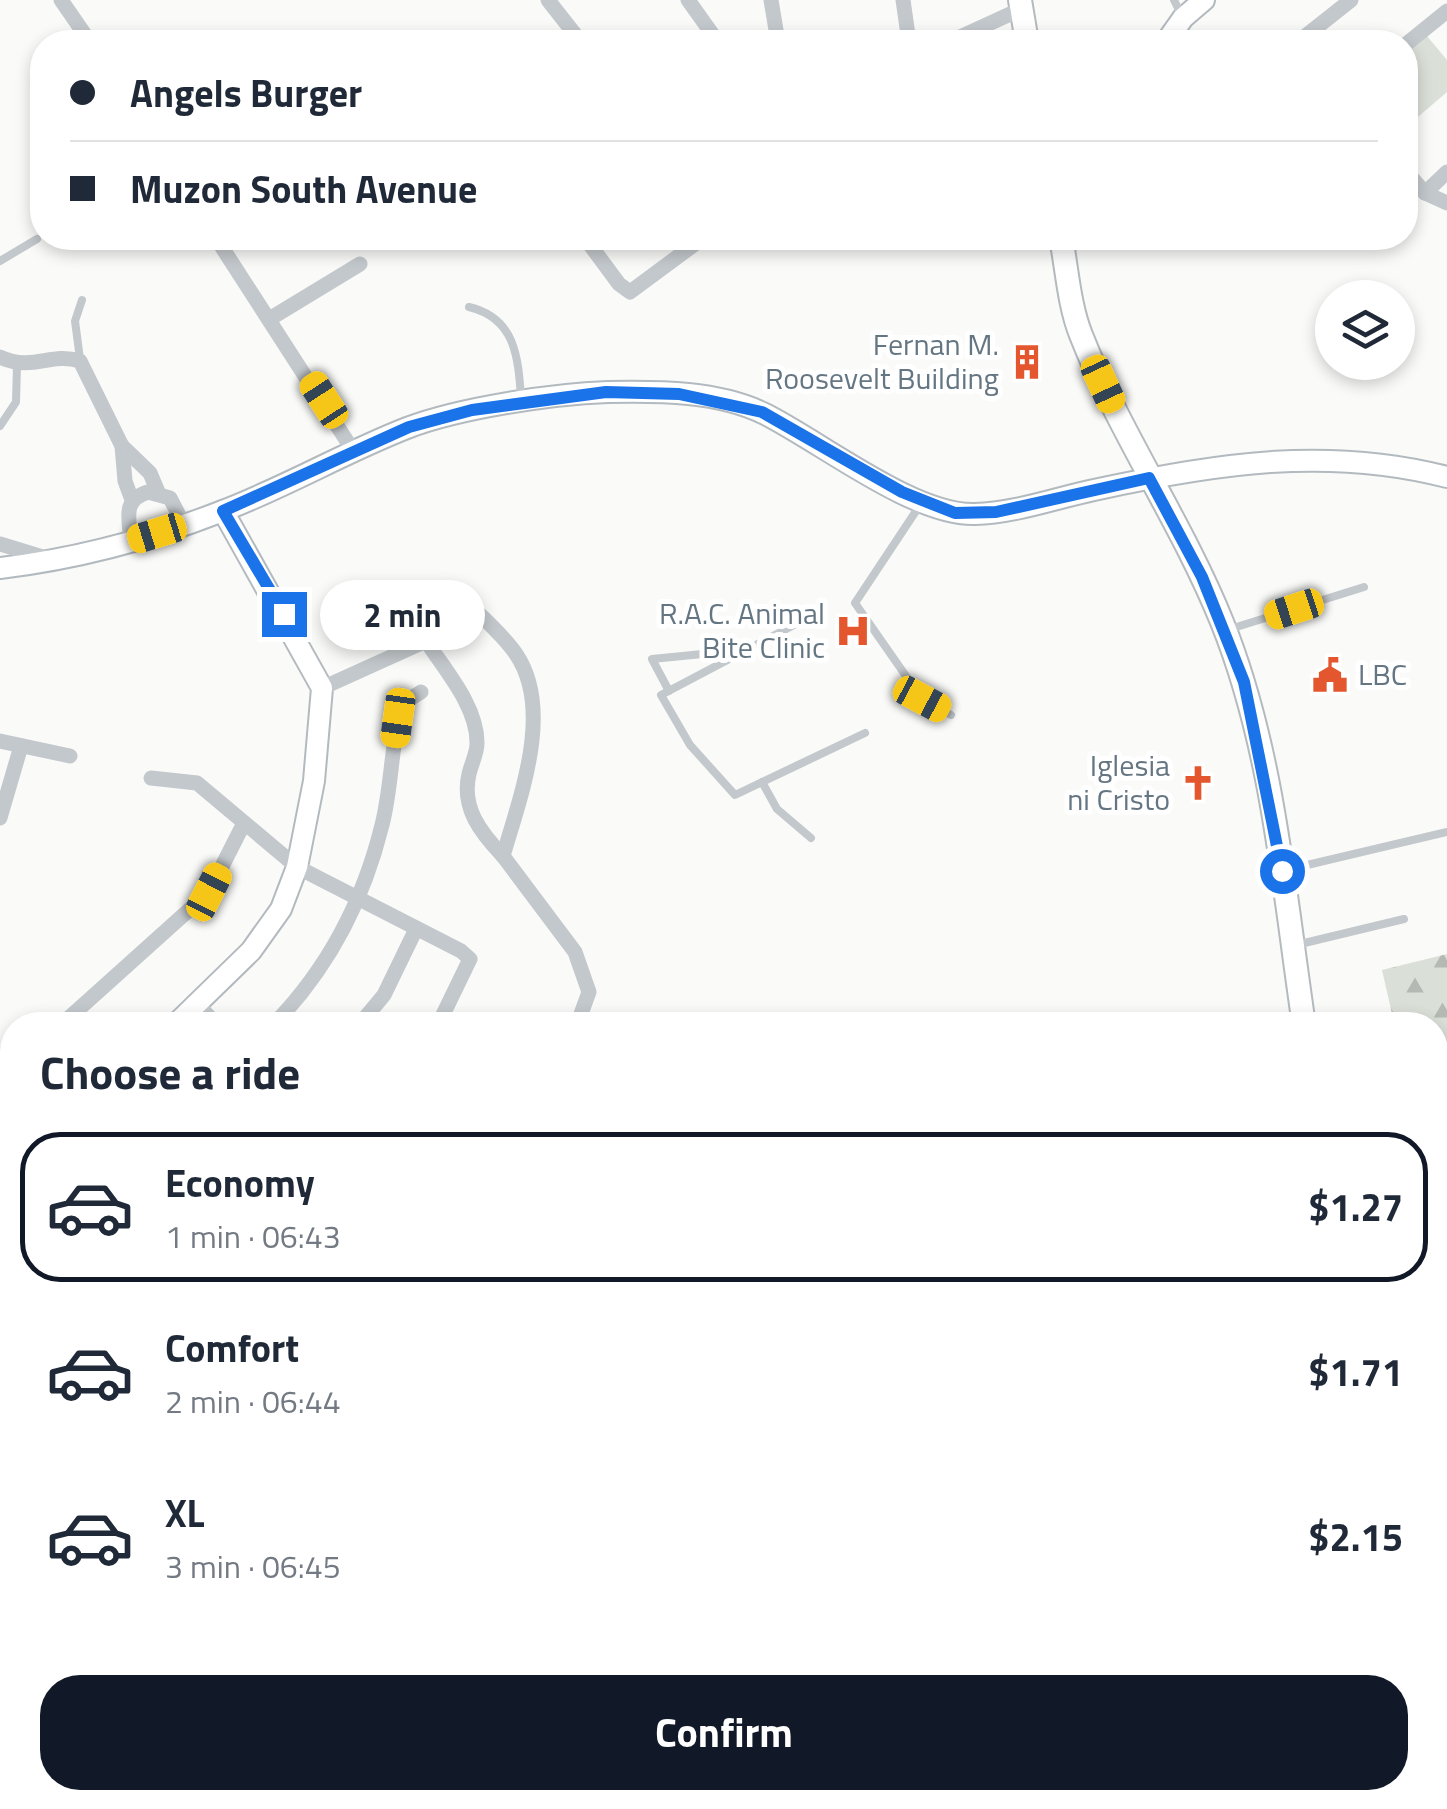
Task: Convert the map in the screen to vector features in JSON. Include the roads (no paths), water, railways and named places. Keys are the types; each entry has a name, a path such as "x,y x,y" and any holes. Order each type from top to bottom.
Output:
{"main road":[{"path":"1179,9 1204,0"},
{"path":"1021,4 1025,30"},
{"path":"1063,250 1079,331 1225,631 1244,682 1282,871 1302,1012"},
{"path":"0,568 56,562 184,526 409,427 472,410 606,392 720,399 762,412 923,502 955,513 975,514 1149,478 1283,458 1346,458 1443,471"},
{"path":"189,1012 251,952 280,909 296,867 314,781 322,688 223,511"}],"street":[{"path":"60,0 81,30"},
{"path":"548,0 571,30"},
{"path":"688,0 709,30"},
{"path":"771,0 776,30"},
{"path":"903,0 907,30"},
{"path":"1313,30 1350,0"},
{"path":"972,30 1021,4"},
{"path":"1418,34 1447,11"},
{"path":"1425,193 1447,172"},
{"path":"1418,185 1425,193 1447,203"},
{"path":"224,250 354,452"},
{"path":"594,250 619,284 630,292 687,250"},
{"path":"271,318 360,264"},
{"path":"0,357 17,365 64,356 80,360 122,446 150,473 158,492 170,498 184,526"},
{"path":"122,446 125,481 132,500"},
{"path":"131,541 128,508 132,500 158,492"},
{"path":"0,544 56,562"},
{"path":"322,688 426,640 468,603 516,654 534,695 519,801 503,856"},
{"path":"426,640 467,704 477,744 468,780 468,802 479,830 575,952 589,992 583,1012"},
{"path":"286,1012 311,986 338,945 382,824 402,704 421,692"},
{"path":"0,741 70,756"},
{"path":"0,818 21,746"},
{"path":"151,778 197,783 296,867 470,959 444,1012"},
{"path":"75,1012 209,892 244,823"},
{"path":"370,1012 384,995 416,929"},
{"path":"197,1004 205,1012"}],"lane":[{"path":"0,261 30,243"},
{"path":"80,360 75,320 82,300"},
{"path":"469,307 495,316 515,343 522,404"},
{"path":"0,426 16,402 17,365"},
{"path":"923,502 855,603 922,699 951,715"},
{"path":"1225,631 1364,587"},
{"path":"809,617 662,695 690,745 735,795 865,733"},
{"path":"669,691 652,659 747,650"},
{"path":"762,782 777,809 811,838"},
{"path":"1282,871 1447,832"},
{"path":"1292,946 1404,919"}],"place":[{"name":"Fernan M. Roosevelt Building","path":"1027,362"},
{"name":"R.A.C. Animal Bite Clinic","path":"853,631"},
{"name":"LBC","path":"1330,675"},
{"name":"Iglesia ni Cristo","path":"1198,783"}]}
